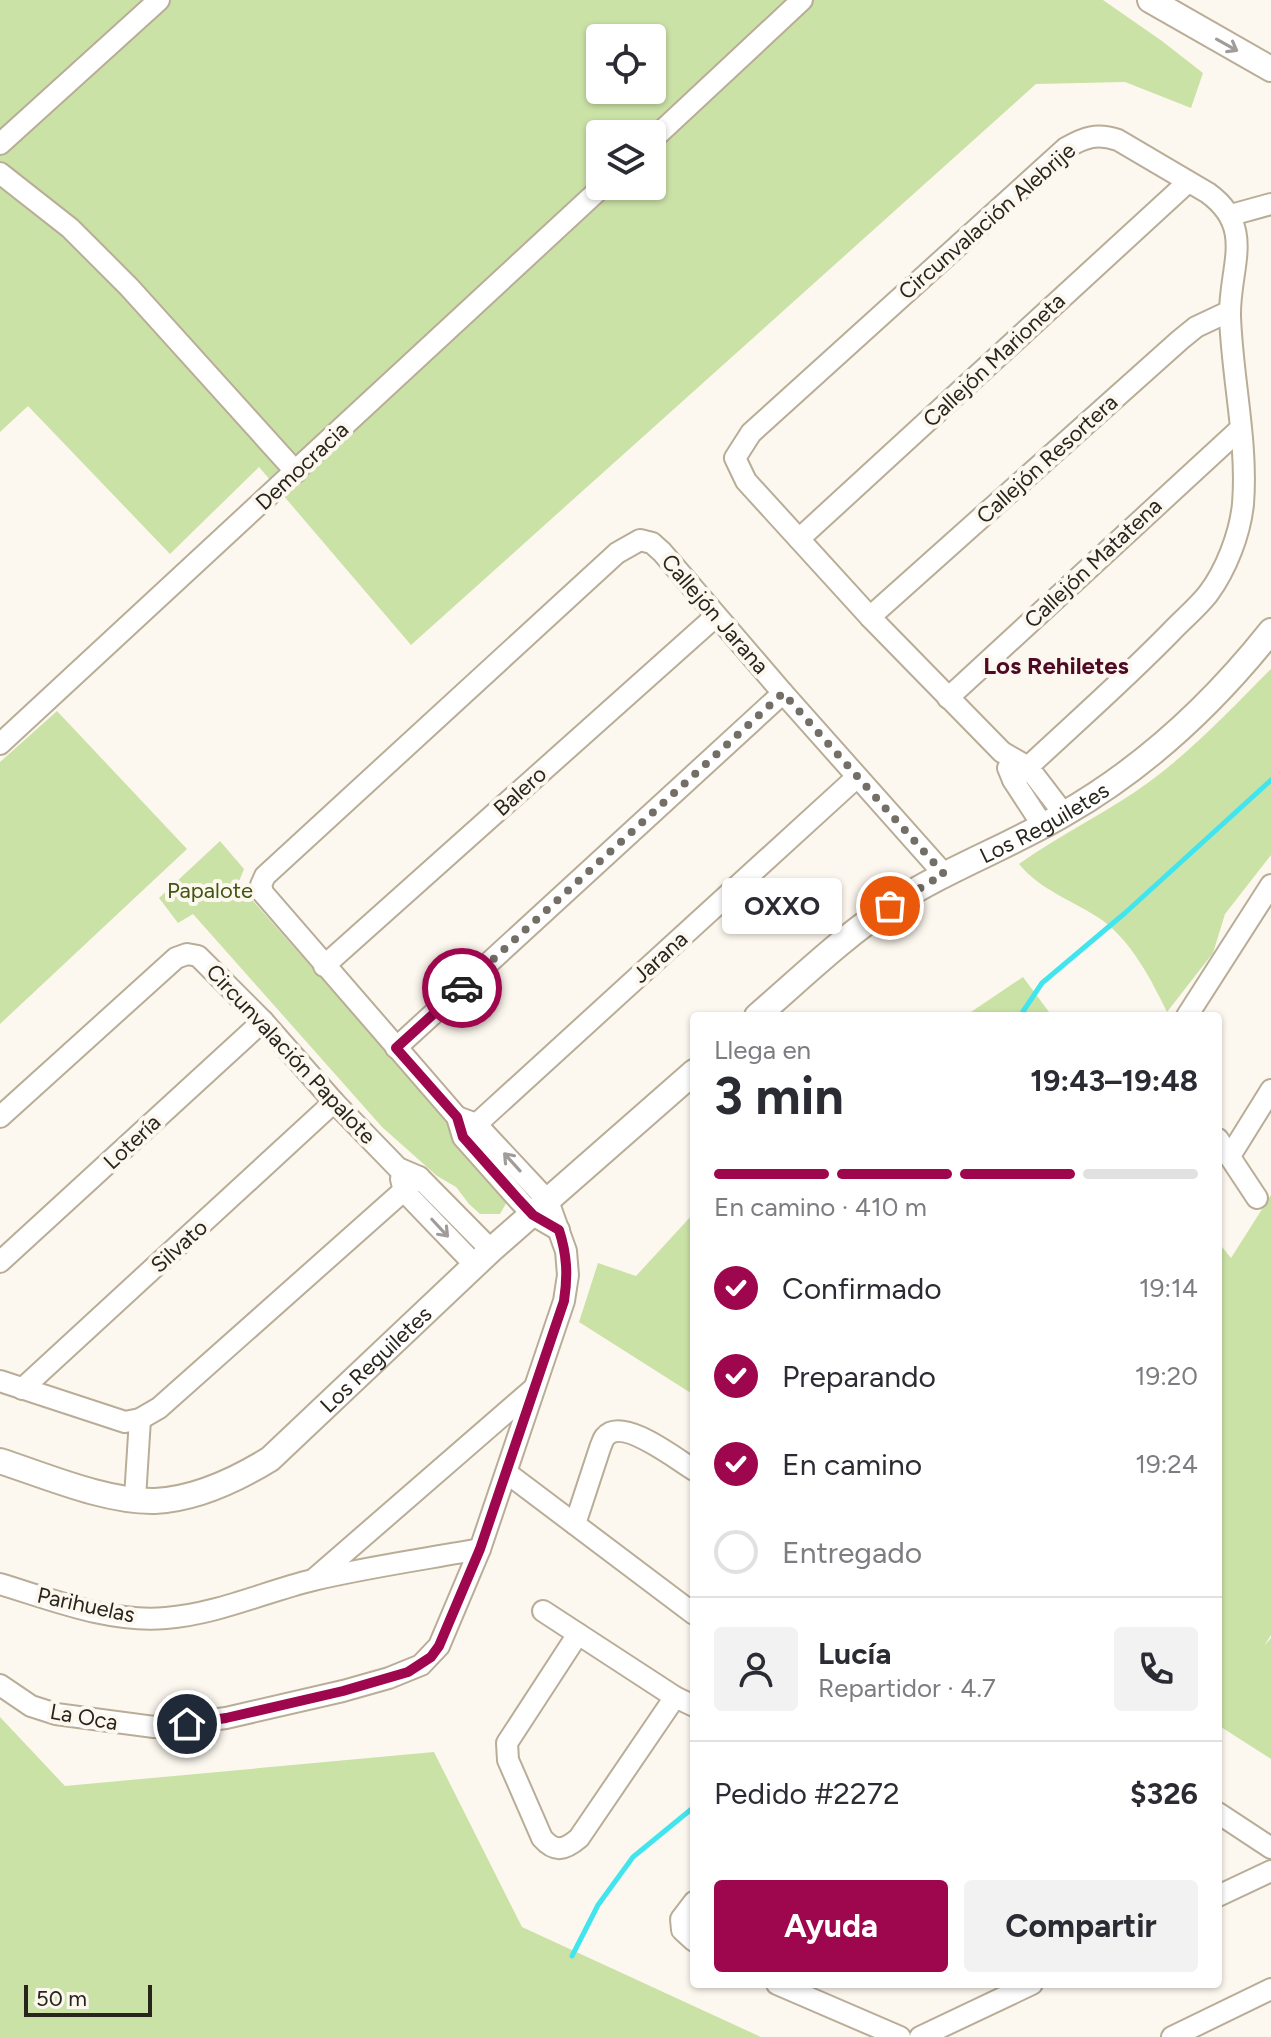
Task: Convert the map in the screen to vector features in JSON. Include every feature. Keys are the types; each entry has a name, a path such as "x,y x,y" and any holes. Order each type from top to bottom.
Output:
{"street":[{"path":"0,144 159,0"},
{"path":"666,127 802,0"},
{"path":"1150,0 1271,69"},
{"name":"Circunvalación Alebrije","path":"1020,774 746,481 735,458 751,433 1066,148 1086,136 1104,135 1118,140 1220,201 1231,215"},
{"path":"0,173 70,228 129,287 296,472"},
{"name":"Callejón Marioneta","path":"799,539 1188,182"},
{"name":"Democracia","path":"0,744 588,200"},
{"path":"1020,774 1155,648 1208,593 1233,547 1243,506 1243,466 1230,311 1238,248 1231,215 1271,204"},
{"name":"Callejón Resortera","path":"870,617 1180,340 1196,327 1230,311"},
{"name":"Callejón Matatena","path":"948,698 1240,429"},
{"name":"Callejón Jarana","path":"324,966 263,893 261,885 265,876 617,553 640,540 652,543 662,552 944,874"},
{"name":"Balero","path":"324,966 716,616"},
{"name":"Los Reguiletes","path":"762,1012 890,906 944,874 1043,826 1118,782 1183,728 1235,676 1271,631"},
{"path":"396,1048 783,693"},
{"path":"1020,774 1064,814"},
{"path":"1020,774 1043,826"},
{"name":"Jarana","path":"465,1126 857,777"},
{"path":"1190,1012 1271,885"},
{"name":"Circunvalación Papalote","path":"0,1117 176,958 187,954 198,956 263,1021 411,1184"},
{"path":"324,966 541,1208"},
{"name":"Lotería","path":"0,1262 263,1021"},
{"name":"Los Reguiletes","path":"0,1461 110,1495 155,1501 237,1480 270,1459 484,1258 690,1076"},
{"path":"1257,1198 1224,1147 1271,1090"},
{"name":"Silvato","path":"22,1389 334,1102"},
{"path":"0,1381 125,1422 140,1419 159,1408 411,1184 484,1258"},
{"name":"La Oca","path":"0,1685 31,1706 56,1714 154,1727 226,1718 389,1678 421,1665 439,1646 480,1549 564,1301 568,1275 566,1251 559,1230 541,1208"},
{"name":"Parihuelas","path":"313,1580 535,1388"},
{"path":"135,1498 140,1419"},
{"path":"575,1524 600,1448 605,1437 613,1431 632,1432 690,1468"},
{"path":"507,1473 690,1611"},
{"name":"Parihuelas","path":"0,1584 98,1612 131,1618 165,1618 210,1611 313,1580 480,1549"},
{"path":"543,1611 690,1704"},
{"path":"578,1634 507,1743 508,1760 542,1838 549,1846 558,1849 568,1847 579,1838 675,1697"},
{"path":"1222,1816 1271,1848"},
{"path":"1222,1894 1271,1871"},
{"path":"690,1907 681,1919 682,1930 690,1937"},
{"path":"789,1988 900,2037"},
{"path":"920,2037 1024,1988"},
{"path":"1172,2037 1271,1989"}],"green space":[{"path":"0,0 1103,0 1203,73 1191,108 1125,82 1036,84 411,645 259,467 170,554 28,406 0,432"},
{"path":"1271,669 1271,855 1225,914 1213,953 1167,1012 1140,963 1113,929 1048,889 1019,864 1166,769"},
{"path":"57,711 187,849 0,1024 0,762"},
{"name":"Papalote","path":"220,841 244,869 238,884 437,1109 508,1200 500,1214 480,1214 456,1187 437,1176 382,1127 193,914 178,923 159,898"},
{"path":"1023,977 1049,1012 971,1012"},
{"path":"1271,1195 1271,1635 1264,1646 1271,1638 1271,1759 1222,1728 1222,1247 1231,1258"},
{"path":"690,1217 690,1392 579,1322 598,1263 636,1276"},
{"path":"0,1717 65,1786 434,1752 522,1927 761,2037 0,2037"}],"waterway":[{"path":"1023,1012 1042,983 1125,913 1271,780"},
{"path":"572,1956 598,1905 633,1857 690,1810"}],"way so far":[{"path":"462,988 783,693 944,874 890,906"}],"place":[{"name":"OXXO","path":"890,906"}],"district":[{"name":"Los Rehiletes","path":"1056,665"}],"route":[{"path":"187,1724 343,1691 408,1672 421,1665 439,1646 480,1549 564,1301 568,1275 566,1251 559,1230 533,1215 481,1158 463,1137 457,1117 396,1048 462,988"}]}
